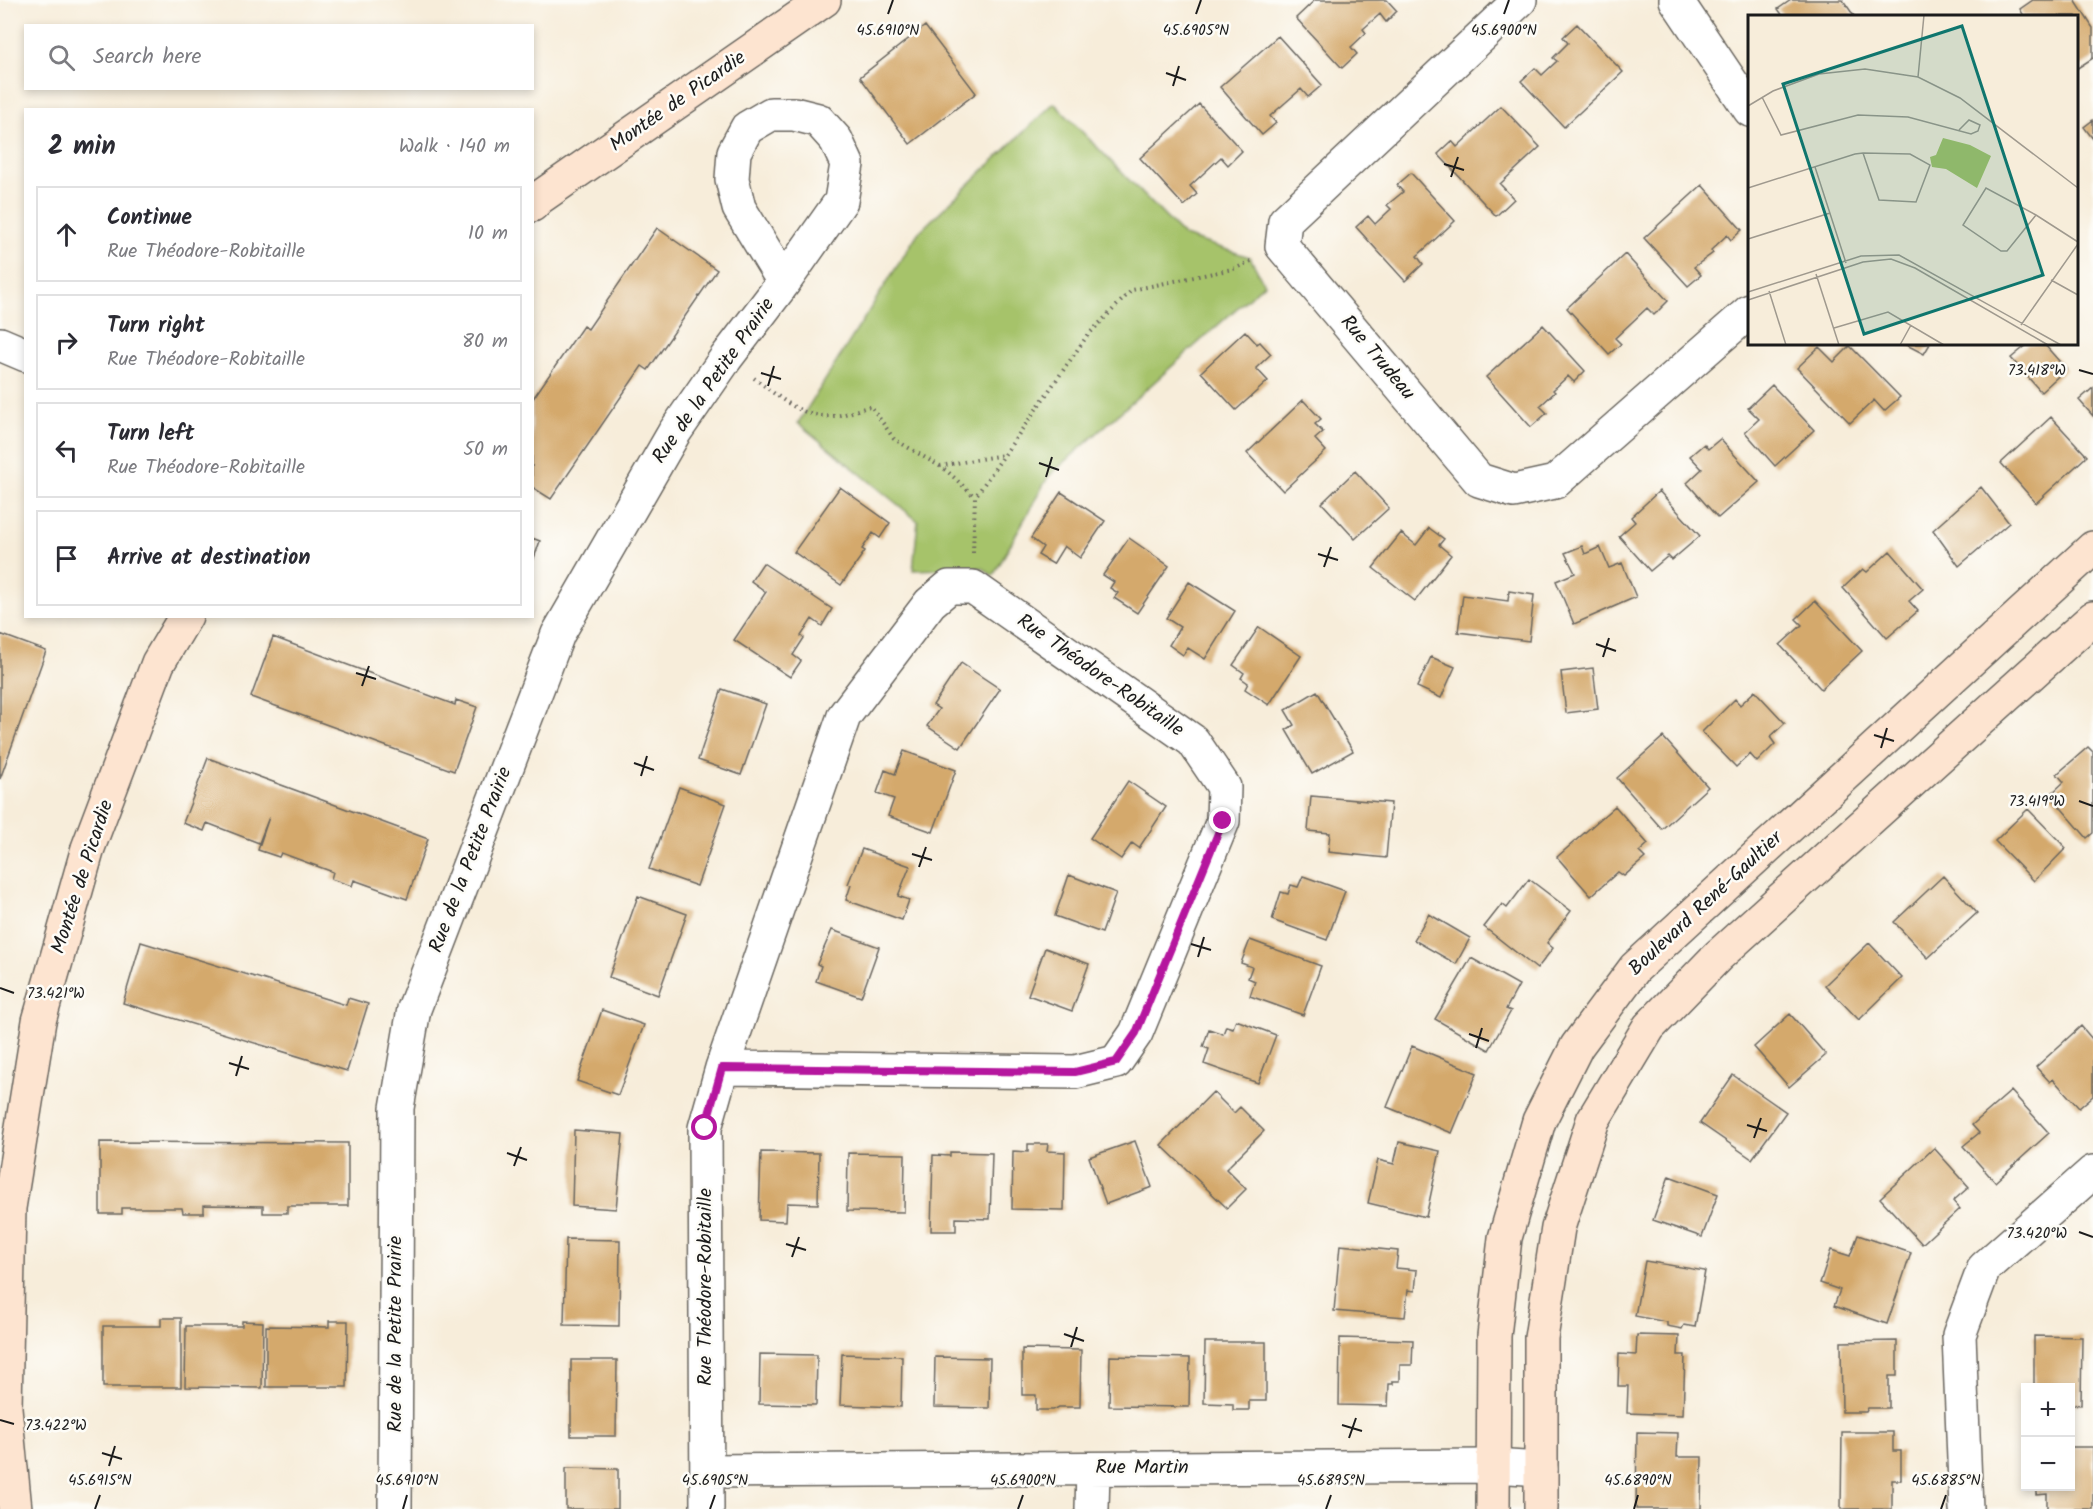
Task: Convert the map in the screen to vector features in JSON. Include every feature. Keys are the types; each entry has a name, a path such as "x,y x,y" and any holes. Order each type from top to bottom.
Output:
{"street":[{"name":"Montée de Picardie","path":"534,203 824,0"},
{"path":"1282,246 1285,220 1520,0"},
{"path":"1676,0 1748,108"},
{"name":"Rue de la Petite Prairie","path":"394,1509 398,1108 414,1009 558,634 674,433 726,358 784,282 841,201 847,164 837,140 818,120 794,114 771,114 747,129 734,152 732,179 739,208 784,282"},
{"name":"Rue Trudeau","path":"1282,246 1479,480 1514,491 1555,482 1748,312"},
{"path":"0,344 24,354"},
{"name":"Boulevard René-Gaultier","path":"1493,1509 1494,1336 1505,1238 1539,1121 1577,1046 1635,968 2093,548"},
{"name":"Rue Théodore-Robitaille","path":"707,1509 705,1128 722,1068 844,716 930,603 949,587 973,587 1193,741 1224,787 1223,821 1136,1033 1116,1062 1075,1072 722,1068"},
{"name":"Montée de Picardie","path":"15,1509 5,1408 9,1208 39,1021 88,848 158,663 185,618"},
{"path":"1541,1509 1541,1338 1558,1228 1593,1120 1649,1027 1718,956 2093,618"},
{"path":"1966,1509 1959,1335 1984,1268 2093,1172"},
{"name":"Rue Martin","path":"708,1471 1494,1466 1541,1469"},
{"path":"1092,1509 1093,1469"}],"path":[{"path":"973,587 975,497 1087,336 1132,290 1237,268 1282,246"},
{"path":"726,358 794,408 817,415 835,416 871,406 894,439 946,470 975,497"},
{"path":"939,466 1004,455"}],"green space":[{"path":"1054,103 1184,236 1250,257 1264,284 1048,477 993,576 983,568 913,570 918,521 798,423 918,233"}],"building":[{"path":"1315,0 1387,0 1397,11 1386,22 1380,14 1363,29 1366,33 1351,47 1357,54 1342,68 1296,18"},
{"path":"1791,0 1843,0 1853,15 1782,15 1778,9"},
{"path":"2033,0 2075,0 2093,28 2093,58 2078,68 2078,15 2023,15 2020,9"},
{"path":"1577,24 1623,72 1564,127 1521,81 1535,68 1542,75 1557,61 1553,58 1568,43 1563,37"},
{"path":"925,26 976,93 910,144 860,77"},
{"path":"1278,36 1322,85 1308,97 1301,89 1270,116 1276,123 1262,135 1220,87"},
{"path":"1199,104 1242,151 1228,165 1221,157 1190,186 1197,194 1184,206 1140,158"},
{"path":"1501,106 1540,147 1500,184 1514,199 1496,216 1438,154 1452,141 1457,147"},
{"path":"2093,120 2093,139 2084,127"},
{"path":"1411,173 1455,221 1417,256 1423,264 1405,281 1356,227 1368,216 1375,224 1391,209 1387,205 1403,192 1397,185"},
{"path":"1702,185 1742,230 1731,240 1727,235 1711,250 1713,253 1694,267 1701,275 1688,286 1644,238"},
{"path":"657,228 717,270 648,370 642,366 551,499 534,488 534,397 583,326 588,329"},
{"path":"1625,254 1668,301 1654,315 1647,308 1615,338 1621,344 1609,354 1567,308"},
{"path":"1543,325 1585,371 1574,382 1568,376 1553,390 1555,392 1540,406 1547,413 1531,427 1486,377"},
{"path":"1245,331 1271,354 1256,368 1268,381 1236,410 1201,372"},
{"path":"1907,345 1929,345 1924,354"},
{"path":"2027,345 2045,345 2066,369 2041,392 2011,358"},
{"path":"1850,346 1900,397 1884,411 1874,400 1850,423 1797,368 1819,347 1834,362"},
{"path":"1772,385 1814,430 1775,466 1745,432 1759,419 1748,408"},
{"path":"2093,388 2093,416 2079,400"},
{"path":"1303,400 1321,419 1315,424 1323,432 1315,439 1326,451 1283,491 1247,453"},
{"path":"2051,417 2087,456 2036,503 2001,463"},
{"path":"1720,439 1759,482 1718,518 1687,483 1702,469 1690,456 1704,444 1708,449"},
{"path":"1355,471 1389,508 1355,539 1322,503"},
{"path":"840,487 890,523 880,538 873,533 862,549 865,551 841,585 794,552"},
{"path":"1981,487 2009,523 1959,566 1933,530"},
{"path":"1659,491 1700,536 1672,560 1668,556 1650,571 1619,536 1635,522 1631,517"},
{"path":"1061,492 1105,521 1080,558 1064,546 1053,564 1038,555 1043,547 1031,538"},
{"path":"1429,528 1444,539 1439,545 1451,555 1415,601 1373,568 1401,533 1416,545"},
{"path":"1129,538 1169,566 1137,613 1114,598 1118,593 1110,588 1114,582 1103,575"},
{"path":"534,539 540,541 534,558"},
{"path":"1582,546 1585,554 1600,547 1609,568 1622,563 1636,597 1574,624 1556,581 1575,573 1565,553"},
{"path":"1890,551 1923,589 1909,601 1918,611 1887,638 1843,588 1863,569 1867,572"},
{"path":"763,563 832,609 822,626 812,619 801,636 804,638 793,655 801,661 790,677 734,640 766,592 751,581"},
{"path":"1189,582 1235,611 1205,659 1188,648 1183,655 1169,645 1180,627 1166,618"},
{"path":"1509,591 1534,595 1529,641 1458,632 1463,595 1508,601"},
{"path":"1815,601 1862,651 1821,689 1780,645 1802,625 1796,619"},
{"path":"1259,627 1301,656 1269,705 1245,689 1248,683 1241,678 1244,673 1233,665"},
{"path":"0,634 46,651 0,779"},
{"path":"273,637 455,705 456,700 477,707 454,771 251,697"},
{"path":"1431,657 1455,667 1441,698 1417,687"},
{"path":"961,663 1000,689 960,748 927,726 939,709 933,705"},
{"path":"1593,668 1598,709 1566,713 1561,672"},
{"path":"722,689 766,704 741,775 698,760"},
{"path":"1317,691 1353,751 1312,774 1286,730 1294,725 1285,710"},
{"path":"1755,691 1785,723 1770,737 1775,744 1757,762 1750,754 1736,767 1702,732 1735,699 1740,705"},
{"path":"1663,737 1708,787 1662,829 1617,778"},
{"path":"2088,747 2093,752 2093,833 2087,838 2050,795 2064,782 2057,774"},
{"path":"904,751 956,770 933,832 888,816 894,799 877,793 885,770 895,774"},
{"path":"208,758 428,839 407,899 354,880 352,886 331,879 333,872 281,853 279,857 258,850 269,817 259,843 207,823 204,831 183,823"},
{"path":"1128,781 1166,807 1139,848 1132,843 1121,859 1090,838"},
{"path":"679,787 726,804 697,886 649,869"},
{"path":"1311,796 1391,803 1386,858 1328,852 1330,833 1308,831"},
{"path":"1615,806 1648,844 1639,852 1645,858 1624,876 1618,872 1591,896 1557,857"},
{"path":"2028,809 2066,848 2034,881 1995,841"},
{"path":"862,849 910,866 898,896 909,900 902,920 846,900 851,885 848,884"},
{"path":"1069,875 1116,893 1102,933 1055,916"},
{"path":"1303,876 1345,891 1327,940 1272,920 1281,892 1288,894 1291,885 1298,887"},
{"path":"1943,876 1977,913 1928,958 1894,922"},
{"path":"1529,879 1571,911 1547,943 1553,948 1537,969 1484,927 1502,904 1507,908"},
{"path":"638,896 687,914 658,995 609,977"},
{"path":"1429,914 1470,938 1456,964 1414,940"},
{"path":"832,930 879,947 861,997 816,981 821,966 817,964"},
{"path":"1250,940 1321,966 1303,1015 1250,996 1255,981 1248,978 1252,967 1241,963"},
{"path":"141,942 346,1005 348,998 368,1004 347,1071 123,1003"},
{"path":"1869,943 1902,978 1859,1020 1825,985"},
{"path":"1045,948 1089,964 1072,1011 1028,995"},
{"path":"1471,958 1519,985 1506,1009 1511,1011 1489,1050 1435,1019"},
{"path":"602,1010 644,1025 618,1095 577,1081"},
{"path":"1790,1014 1826,1055 1789,1087 1754,1047"},
{"path":"1236,1020 1276,1035 1258,1083 1204,1064 1209,1049 1203,1047 1209,1029 1223,1034 1226,1026 1233,1028"},
{"path":"2081,1026 2093,1040 2093,1096 2079,1108 2053,1079 2050,1082 2036,1067"},
{"path":"1412,1046 1477,1073 1452,1133 1387,1107"},
{"path":"1733,1075 1786,1112 1752,1159 1700,1123"},
{"path":"2011,1091 2049,1133 1995,1182 1963,1146 1979,1133 1972,1125"},
{"path":"1213,1092 1234,1113 1240,1107 1264,1131 1226,1169 1246,1189 1227,1208 1161,1145"},
{"path":"574,1130 623,1134 616,1209 572,1206"},
{"path":"1135,1141 1152,1187 1106,1204 1089,1157"},
{"path":"100,1142 348,1143 348,1206 287,1206 287,1213 263,1213 263,1206 204,1205 204,1213 183,1213 182,1208 122,1208 122,1214 100,1214"},
{"path":"1399,1142 1440,1151 1426,1217 1368,1203 1378,1160 1394,1164"},
{"path":"1028,1144 1048,1144 1047,1151 1065,1152 1064,1210 1012,1209 1013,1151 1028,1152"},
{"path":"1934,1148 1969,1187 1953,1201 1960,1209 1922,1244 1880,1198"},
{"path":"761,1152 819,1153 818,1204 787,1203 786,1221 759,1220"},
{"path":"950,1152 992,1153 990,1219 956,1218 956,1231 931,1231 933,1155 950,1156"},
{"path":"848,1153 905,1154 904,1212 847,1211"},
{"path":"1669,1176 1718,1194 1702,1237 1653,1220"},
{"path":"1858,1235 1911,1253 1887,1324 1834,1306 1840,1290 1820,1283 1831,1250 1850,1256"},
{"path":"566,1239 620,1240 619,1326 564,1325"},
{"path":"1340,1245 1398,1251 1396,1268 1417,1270 1415,1291 1408,1290 1405,1317 1334,1311"},
{"path":"1645,1261 1705,1271 1695,1327 1684,1325 1682,1329 1667,1326 1667,1322 1635,1316"},
{"path":"161,1318 181,1318 181,1387 103,1387 103,1326 161,1326"},
{"path":"242,1321 263,1322 262,1388 185,1387 186,1326 242,1326"},
{"path":"329,1321 348,1321 347,1387 266,1387 266,1326 329,1327"},
{"path":"1637,1335 1679,1336 1678,1355 1685,1355 1683,1415 1627,1413 1628,1386 1618,1386 1619,1354 1636,1355"},
{"path":"2034,1336 2082,1337 2081,1405 2075,1404 2075,1383 2034,1383"},
{"path":"1340,1338 1413,1340 1412,1365 1400,1365 1400,1381 1393,1381 1393,1384 1389,1384 1388,1406 1339,1405"},
{"path":"1897,1341 1897,1376 1889,1376 1889,1408 1868,1408 1866,1412 1842,1412 1841,1342"},
{"path":"1205,1342 1266,1342 1266,1401 1249,1401 1249,1410 1233,1410 1233,1404 1204,1403"},
{"path":"1022,1349 1081,1350 1080,1407 1036,1410 1036,1395 1022,1395"},
{"path":"760,1354 817,1355 816,1405 759,1404"},
{"path":"842,1354 902,1356 901,1407 840,1405"},
{"path":"1110,1356 1190,1358 1189,1407 1109,1406"},
{"path":"935,1357 990,1358 989,1408 934,1407"},
{"path":"571,1360 617,1360 616,1436 571,1436"},
{"path":"1637,1432 1678,1433 1677,1457 1702,1457 1701,1509 1636,1509"},
{"path":"1842,1432 1893,1432 1893,1451 1901,1451 1901,1480 1892,1480 1892,1509 1841,1509"},
{"path":"2075,1447 2093,1447 2093,1509 2047,1509 2047,1494 2036,1495 2036,1491 2075,1491"},
{"path":"566,1468 618,1469 618,1509 566,1509"}],"route":[{"path":"705,1128 722,1068 1075,1072 1116,1062 1136,1033 1223,821"}]}
